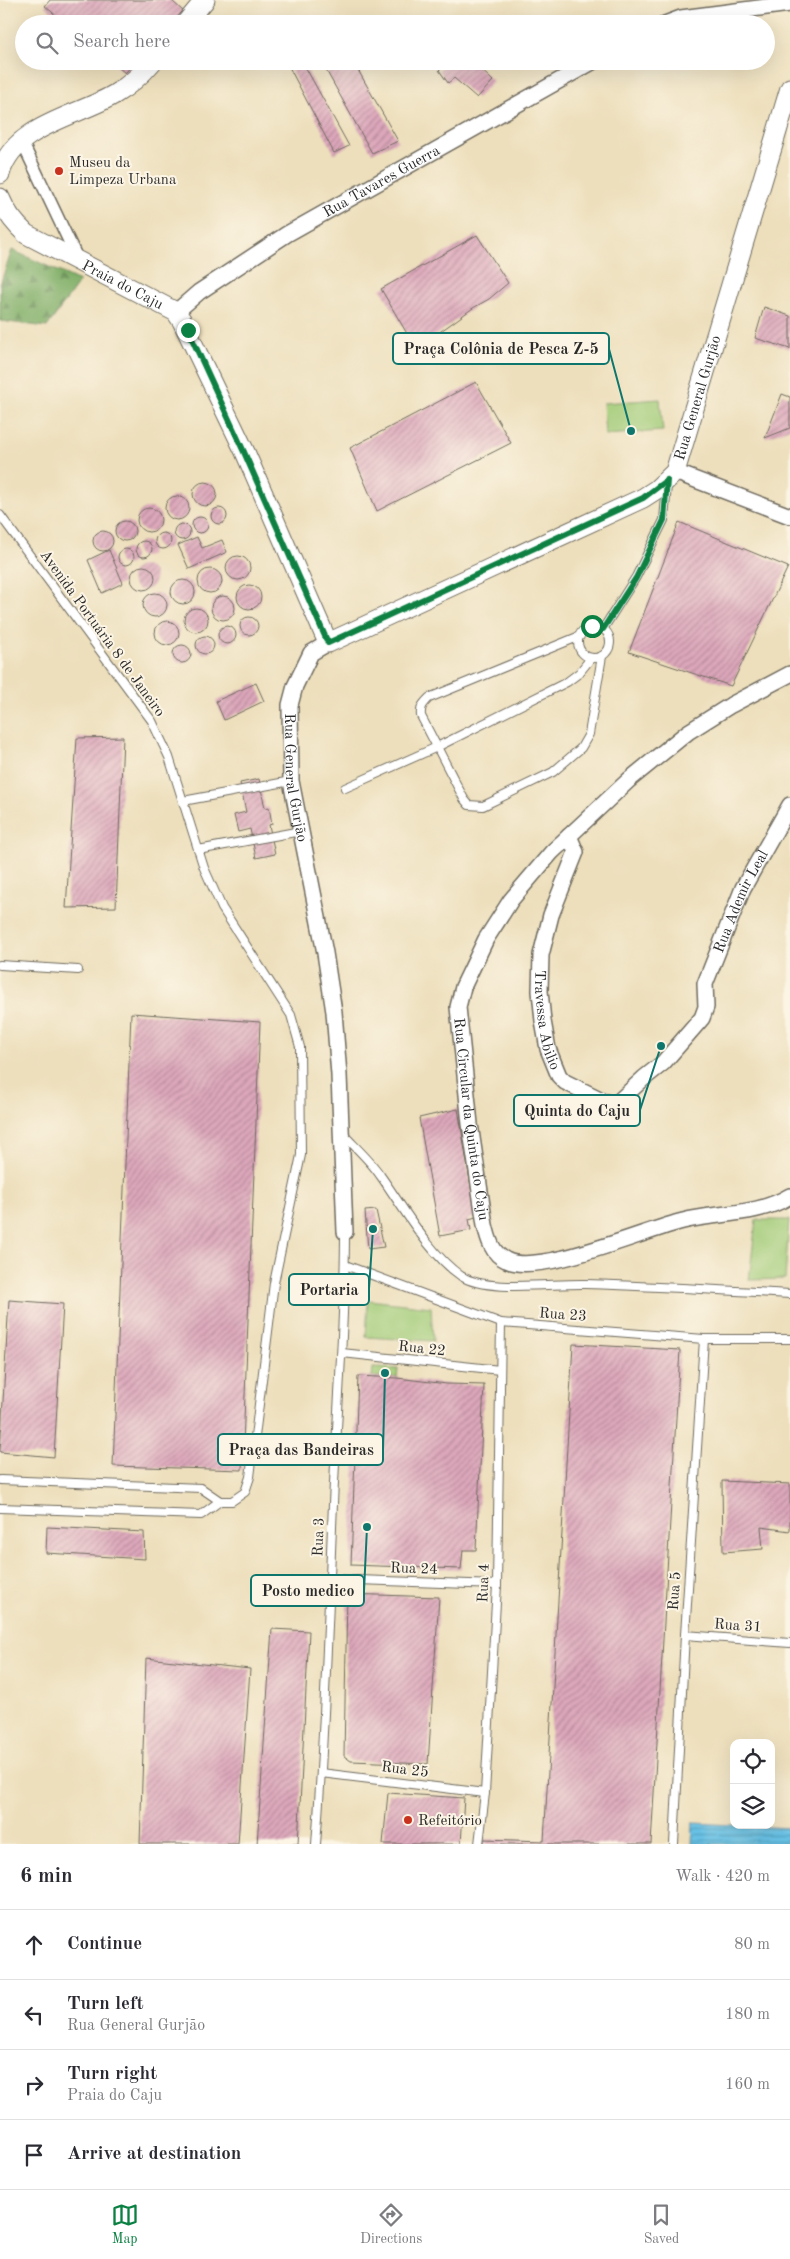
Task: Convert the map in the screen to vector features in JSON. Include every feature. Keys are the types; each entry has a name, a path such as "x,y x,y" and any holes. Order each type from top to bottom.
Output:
{"street":[{"path":"192,15 205,0"},
{"path":"704,15 790,4"},
{"path":"0,174 3,163 22,142 48,124 114,94 145,70"},
{"name":"Rua Tavares Guerra","path":"176,312 199,292 287,234 578,70"},
{"name":"Rua General Gurjão","path":"345,1232 339,1075 334,1012 291,781 290,705 294,686 311,652 643,498 671,476 790,88"},
{"path":"22,142 79,263"},
{"name":"Praia do Caju","path":"0,198 5,210 14,223 26,234 176,312 188,330 328,643"},
{"path":"671,476 790,516"},
{"name":"Rua Circular da Quinta do Caju","path":"790,674 731,705 688,732 629,780 552,852 511,900 486,939 459,997 459,1024 480,1194 488,1240 495,1251 506,1261 522,1264 570,1258 686,1220 743,1213 767,1207 790,1196"},
{"name":"Rua Ademir Leal","path":"624,1098 644,1078 663,1063 705,1013 705,984 743,888 790,805"},
{"name":"Travessa Abilio","path":"569,836 576,852 551,915 540,955 540,991 548,1049 556,1071 566,1082 608,1103 617,1104 624,1098"}],"lane":[{"path":"603,629 636,578 664,520 671,476"},
{"name":"Avenida Portuária 8 de Janeiro","path":"0,515 152,721 169,757 198,850 222,908 291,1015 300,1046 301,1155 274,1283 250,1477 245,1492 232,1501 220,1501 200,1515 0,1508"},
{"path":"344,788 437,747 567,682 579,673 591,658 602,656 606,653 610,643 607,632 592,626 582,632 578,642 582,652 591,658"},
{"path":"580,636 430,698 420,710 421,716 464,799 469,805 475,807 483,806 553,772 581,748 589,734 602,656"},
{"path":"183,801 291,781"},
{"path":"198,850 301,832"},
{"path":"0,965 78,970"},
{"path":"341,1132 379,1173 408,1217 441,1257 460,1275 472,1282 501,1285 583,1284 790,1294"},
{"name":"Rua 3","path":"316,1844 342,1353 345,1232"},
{"name":"Rua 23","path":"345,1265 501,1323 704,1339 790,1339"},
{"name":"Rua 4","path":"479,1844 497,1585 501,1323"},
{"name":"Rua 5","path":"674,1844 704,1339"},
{"name":"Rua 22","path":"342,1353 500,1370"},
{"path":"0,1480 202,1488 220,1501"},
{"name":"Rua 24","path":"330,1579 497,1585"},
{"name":"Rua 31","path":"685,1635 790,1643"},
{"name":"Rua 25","path":"321,1773 484,1793"}],"green space":[{"path":"12,250 80,281 47,327 0,321 0,285"},
{"path":"660,399 663,431 605,435 603,403"},
{"path":"756,1220 789,1220 785,1279 749,1280"},
{"path":"368,1300 431,1307 433,1341 366,1337"},
{"path":"373,1368 398,1369 397,1378 372,1377"}],"water":[{"path":"693,1823 730,1825 730,1829 790,1828 790,1844 692,1844"}],"building":[{"path":"50,0 171,0 184,12 181,15 56,15 45,6"},
{"path":"291,70 307,70 349,146 334,153"},
{"path":"326,70 358,70 398,141 372,153"},
{"path":"439,70 481,70 493,81 477,98 454,78 448,83"},
{"path":"477,235 508,283 489,299 473,308 416,349 381,289"},
{"path":"764,307 790,316 790,349 755,338"},
{"path":"476,382 511,443 377,511 350,448"},
{"path":"782,394 790,397 790,428 765,438"},
{"path":"205,482 210,483 216,489 216,499 210,505 205,506 200,505 194,499 193,494 194,489 200,483"},
{"path":"177,496 182,497 188,503 188,513 182,519 177,520 172,519 166,513 165,508 166,503 172,497"},
{"path":"149,508 154,509 160,515 160,525 154,531 149,532 144,531 138,525 137,520 138,515 144,509"},
{"path":"219,508 227,516 219,524 211,516"},
{"path":"200,517 208,525 200,533 192,525"},
{"path":"125,521 132,524 135,531 132,538 125,541 118,538 115,531 118,524"},
{"path":"679,522 788,567 731,686 629,652"},
{"path":"182,524 190,532 182,540 174,532"},
{"path":"103,531 110,534 113,541 110,548 103,551 96,548 93,541 96,534"},
{"path":"163,533 171,541 163,549 155,541"},
{"path":"197,537 202,548 222,540 227,552 189,569 178,545"},
{"path":"144,541 152,549 144,557 136,549"},
{"path":"126,549 134,557 126,565 118,557"},
{"path":"109,550 123,583 102,593 88,560"},
{"path":"238,556 243,557 249,563 249,573 243,579 238,580 233,579 227,573 226,568 227,563 233,557"},
{"path":"143,566 148,567 154,573 154,583 148,589 143,590 138,589 132,583 131,578 132,573 138,567"},
{"path":"210,569 215,570 221,576 221,586 215,592 210,593 205,592 199,586 198,581 199,576 205,570"},
{"path":"183,580 188,581 194,587 194,597 188,603 183,604 178,603 172,597 171,592 172,587 178,581"},
{"path":"249,585 254,586 260,592 260,602 254,608 249,609 244,608 238,602 237,597 238,592 244,586"},
{"path":"155,593 160,594 166,600 166,610 160,616 155,617 150,616 144,610 143,605 144,600 150,594"},
{"path":"223,596 228,597 234,603 234,613 228,619 223,620 218,619 212,613 211,608 212,603 218,597"},
{"path":"196,608 201,609 207,615 207,625 201,631 196,632 191,631 185,625 184,620 185,615 191,609"},
{"path":"245,617 253,617 258,622 256,633 245,635 240,630 240,622"},
{"path":"167,621 172,622 178,628 178,638 172,644 167,645 162,644 156,638 155,633 156,628 162,622"},
{"path":"223,626 231,626 236,631 234,642 223,644 218,639 218,631"},
{"path":"201,636 209,636 214,641 212,652 201,654 196,649 196,641"},
{"path":"178,645 186,645 191,650 189,661 178,663 173,658 173,650"},
{"path":"256,683 264,701 224,720 216,701"},
{"path":"123,737 116,907 66,908 77,738"},
{"path":"259,779 265,808 269,807 272,824 269,825 275,854 256,858 250,829 238,832 234,815 246,812 240,783"},
{"path":"131,1013 260,1022 242,1470 113,1466"},
{"path":"458,1109 476,1217 469,1219 471,1230 440,1236 419,1118"},
{"path":"376,1210 384,1247 368,1249 365,1211"},
{"path":"9,1300 63,1304 54,1457 0,1452"},
{"path":"573,1344 680,1350 651,1844 484,1844 484,1839 544,1841"},
{"path":"358,1376 447,1384 484,1385 476,1550 463,1550 461,1569 351,1565"},
{"path":"722,1481 790,1484 790,1531 761,1527 763,1549 723,1552"},
{"path":"47,1527 144,1532 145,1559 46,1553"},
{"path":"347,1594 439,1597 428,1764 351,1761 344,1756"},
{"path":"272,1629 309,1631 298,1844 257,1844"},
{"path":"146,1658 250,1669 238,1844 140,1844"},
{"name":"Refeitório","path":"388,1793 464,1798 461,1844 383,1844"}],"place":[{"name":"Museu da Limpeza Urbana","path":"59,171"},
{"name":"Praça Colônia de Pesca Z-5","path":"631,431"},
{"name":"Quinta do Caju","path":"661,1046"},
{"name":"Portaria","path":"373,1229"},
{"name":"Praça das Bandeiras","path":"385,1373"},
{"name":"Posto medico","path":"367,1527"},
{"name":"Refeitório","path":"408,1820"}],"route":[{"path":"188,330 328,643 643,498 667,480 664,520 636,578 603,629 598,626 592,626"}]}
